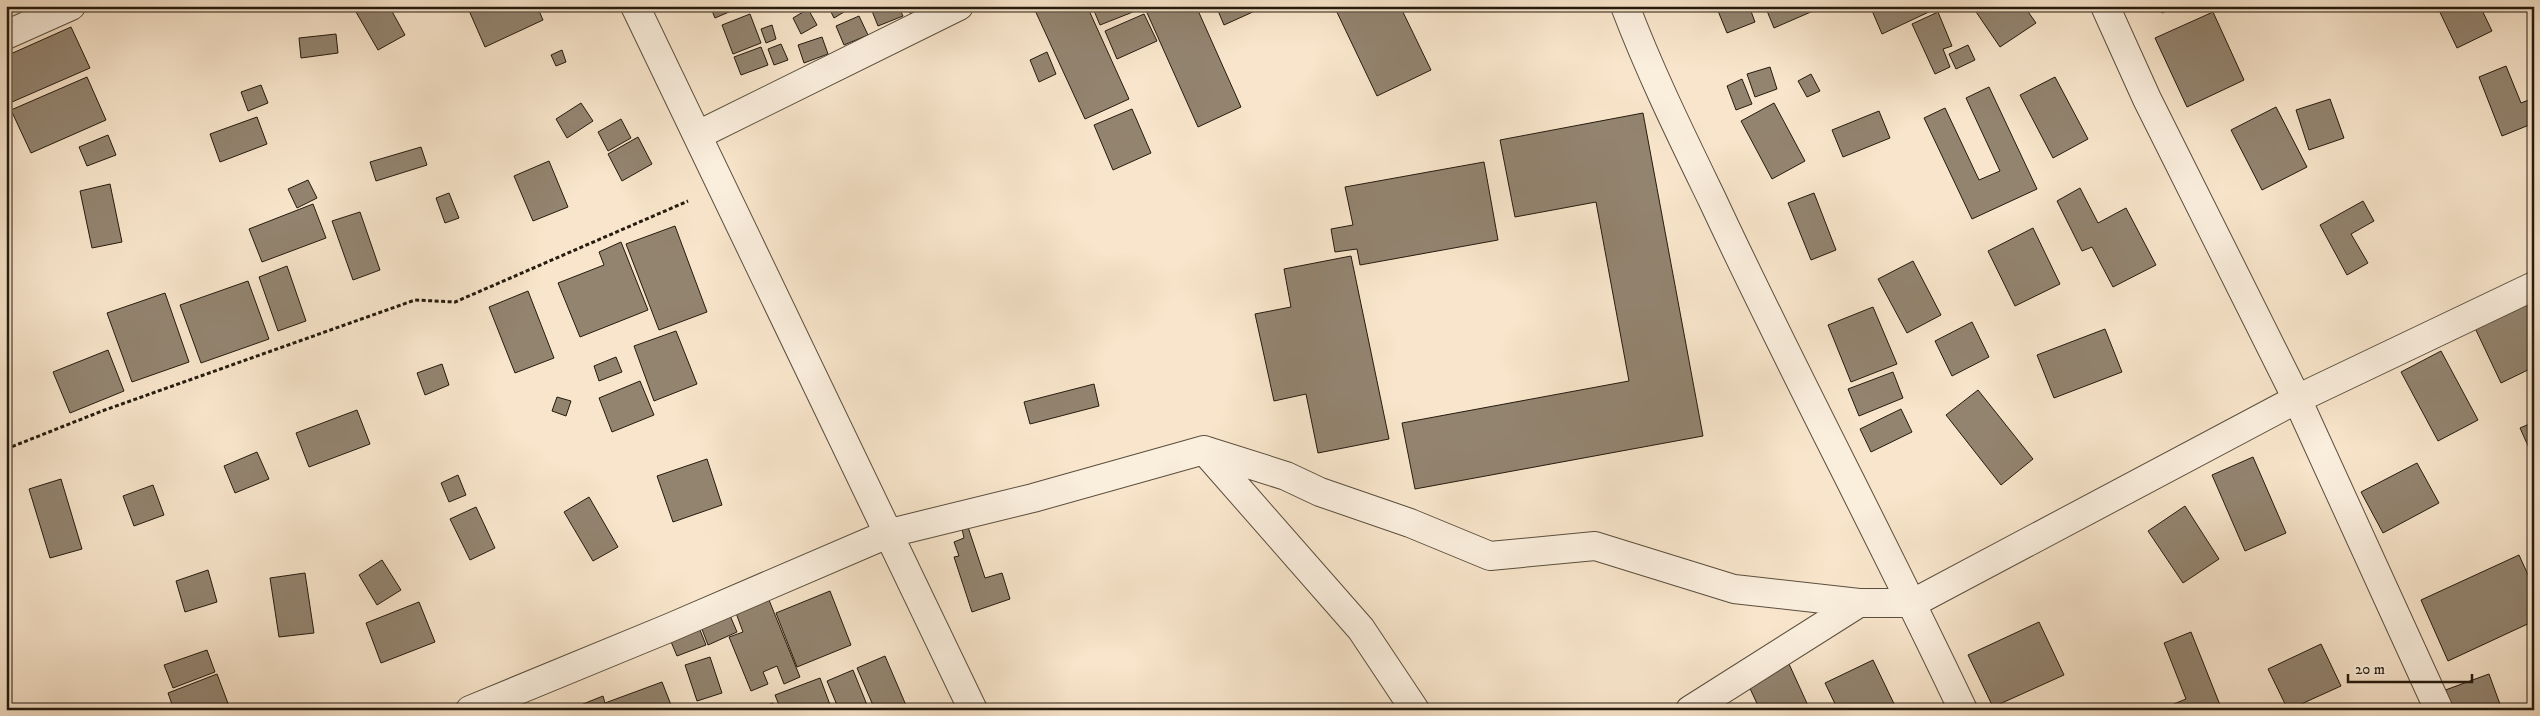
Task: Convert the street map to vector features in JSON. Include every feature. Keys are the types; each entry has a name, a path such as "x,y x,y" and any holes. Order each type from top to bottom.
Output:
{"street":[{"path":"6,35 71,6"},
{"path":"635,6 974,710"},
{"path":"698,135 959,6"},
{"path":"1624,6 1642,52 1756,294 1913,603 1963,710"},
{"path":"2105,6 2147,99 2297,398 2439,710"},
{"path":"470,710 670,628 890,533 1033,498 1204,450 1286,476 1320,492 1410,523 1490,556 1595,546 1734,589 1859,603 1913,603 2297,398 2534,286"},
{"path":"1204,450 1361,629 1414,710"},
{"path":"1690,710 1859,603"}],"path":[{"path":"6,448 102,411 415,300 455,302 721,187"}],"building":[{"path":"365,6 389,6 405,35 378,50 356,12"},
{"path":"467,6 537,6 543,20 485,47"},
{"path":"710,6 743,6 715,18"},
{"path":"828,6 847,6 849,9 834,18"},
{"path":"883,6 898,6 903,16 878,26 872,11"},
{"path":"907,6 920,6 923,12 912,17"},
{"path":"1033,6 1087,6 1129,99 1085,119"},
{"path":"1092,6 1142,6 1143,8 1100,25"},
{"path":"1144,6 1196,6 1241,107 1198,127"},
{"path":"1216,6 1266,6 1224,25"},
{"path":"1334,6 1400,6 1431,70 1377,96"},
{"path":"1716,6 1749,6 1755,22 1727,33"},
{"path":"1765,6 1819,6 1820,8 1774,28"},
{"path":"1870,6 1931,6 1933,10 1882,34"},
{"path":"1972,6 2024,6 2036,23 2000,47"},
{"path":"2159,6 2178,6 2162,13"},
{"path":"2437,6 2480,6 2492,31 2457,48"},
{"path":"808,9 817,25 801,34 793,18"},
{"path":"1938,12 1952,46 1943,49 1950,67 1935,74 1912,24"},
{"path":"2213,12 2244,80 2187,107 2155,38"},
{"path":"750,14 761,43 733,54 722,25"},
{"path":"1144,14 1157,41 1117,59 1105,31"},
{"path":"859,16 868,35 844,45 836,26"},
{"path":"772,25 776,39 766,43 761,29"},
{"path":"71,27 90,68 12,102 6,89 6,56"},
{"path":"336,34 338,53 301,58 299,38"},
{"path":"822,37 828,54 804,63 798,45"},
{"path":"781,44 788,60 774,65 768,49"},
{"path":"1968,45 1975,60 1956,69 1949,54"},
{"path":"761,47 768,65 741,75 734,57"},
{"path":"562,50 566,62 556,66 551,55"},
{"path":"1047,52 1056,74 1039,82 1030,60"},
{"path":"2506,66 2521,103 2534,98 2534,123 2502,136 2479,77"},
{"path":"1770,67 1777,89 1755,97 1747,74"},
{"path":"1811,74 1820,91 1807,97 1798,81"},
{"path":"87,77 106,120 31,153 11,110"},
{"path":"2055,77 2088,139 2053,158 2020,95"},
{"path":"1742,79 1752,104 1736,110 1727,86"},
{"path":"261,85 268,103 248,111 241,92"},
{"path":"1989,87 2037,189 1972,219 1924,118 1945,108 1979,180 2000,171 1966,98"},
{"path":"2330,99 2344,138 2309,150 2296,110"},
{"path":"581,103 593,121 567,138 556,119"},
{"path":"1774,103 1805,161 1772,179 1741,121"},
{"path":"2276,107 2307,167 2262,190 2231,130"},
{"path":"1132,109 1151,153 1113,170 1094,125"},
{"path":"1879,111 1890,138 1843,157 1832,130"},
{"path":"1643,113 1703,436 1415,489 1402,423 1629,381 1596,202 1515,217 1500,140"},
{"path":"257,117 267,144 220,162 210,134"},
{"path":"621,119 631,138 608,151 598,132"},
{"path":"108,135 116,155 87,166 79,147"},
{"path":"638,137 652,164 622,181 608,154"},
{"path":"421,147 427,165 376,181 370,162"},
{"path":"549,161 568,207 533,221 514,176"},
{"path":"1484,162 1498,240 1360,265 1357,249 1335,252 1331,229 1353,225 1345,187"},
{"path":"308,180 317,198 297,208 288,189"},
{"path":"110,184 122,242 92,248 80,191"},
{"path":"2080,188 2098,223 2126,208 2156,265 2113,287 2092,247 2082,251 2057,201"},
{"path":"449,193 459,218 445,223 436,198"},
{"path":"1814,193 1836,250 1811,260 1788,203"},
{"path":"2363,201 2374,221 2351,234 2368,263 2347,275 2320,225"},
{"path":"313,204 326,238 262,262 249,229"},
{"path":"360,212 380,270 353,280 332,221"},
{"path":"675,226 707,312 659,330 626,244"},
{"path":"2033,228 2060,284 2015,306 1988,251"},
{"path":"621,242 648,310 580,337 558,283 604,265 599,252"},
{"path":"1351,256 1389,439 1318,453 1306,394 1274,401 1255,314 1291,307 1284,269"},
{"path":"1913,261 1941,315 1907,333 1878,279"},
{"path":"287,266 306,321 278,331 259,277"},
{"path":"248,281 269,339 201,363 180,305"},
{"path":"528,291 554,358 515,373 489,307"},
{"path":"165,293 189,362 132,382 107,313"},
{"path":"2534,299 2534,367 2501,383 2475,328"},
{"path":"1873,307 1897,364 1851,382 1828,325"},
{"path":"1972,322 1989,357 1952,376 1935,341"},
{"path":"2105,329 2122,372 2054,398 2037,355"},
{"path":"676,331 697,384 654,401 634,346"},
{"path":"108,350 124,391 70,413 53,372"},
{"path":"2441,351 2478,420 2438,441 2401,372"},
{"path":"616,357 622,372 599,381 594,366"},
{"path":"442,364 449,385 425,395 417,373"},
{"path":"1893,372 1903,398 1859,416 1848,389"},
{"path":"640,381 654,415 612,432 599,398"},
{"path":"1094,384 1099,406 1030,424 1024,402"},
{"path":"1978,390 2033,459 2001,485 1946,415"},
{"path":"557,397 571,401 566,416 552,411"},
{"path":"1901,409 1912,432 1871,452 1860,429"},
{"path":"357,410 370,444 309,467 296,433"},
{"path":"2534,422 2534,459 2520,428"},
{"path":"257,452 269,479 235,493 224,466"},
{"path":"2253,457 2286,533 2245,551 2212,475"},
{"path":"707,459 722,505 673,522 657,476"},
{"path":"2417,463 2439,503 2383,533 2361,492"},
{"path":"458,475 466,495 449,502 441,483"},
{"path":"61,479 82,549 50,558 29,489"},
{"path":"153,485 164,515 134,526 123,496"},
{"path":"589,497 618,547 593,561 564,512"},
{"path":"2185,506 2219,559 2183,583 2148,531"},
{"path":"476,507 495,548 470,560 450,519"},
{"path":"968,527 985,578 1002,573 1010,599 972,612 954,557 959,556 954,542 964,538 962,529"},
{"path":"2519,555 2534,588 2534,621 2448,661 2421,600"},
{"path":"382,560 401,590 377,605 359,575"},
{"path":"208,570 217,602 185,612 176,581"},
{"path":"305,573 314,633 279,637 270,578"},
{"path":"830,591 851,645 797,667 776,613"},
{"path":"769,600 800,677 784,684 777,666 763,672 768,684 751,691 729,637 743,632 736,613"},
{"path":"419,602 435,642 381,663 366,623"},
{"path":"729,613 737,632 708,645 700,624"},
{"path":"2039,622 2064,675 1993,707 1968,655"},
{"path":"698,625 706,645 677,656 669,637"},
{"path":"2191,632 2222,710 2159,710 2186,699 2164,643"},
{"path":"2321,644 2341,686 2288,710 2268,669"},
{"path":"207,650 215,672 173,688 164,665"},
{"path":"885,656 908,710 875,710 857,668"},
{"path":"710,657 722,693 697,701 685,665"},
{"path":"1873,660 1897,710 1838,710 1825,683"},
{"path":"1789,664 1810,710 1760,710 1747,682"},
{"path":"853,670 869,710 839,710 827,681"},
{"path":"217,674 229,706 218,710 174,710 168,693"},
{"path":"2489,674 2501,707 2494,710 2447,710 2440,692"},
{"path":"820,678 832,710 781,710 775,695"},
{"path":"662,682 673,710 573,708 603,696 605,703"},
{"path":"773,703 775,710 753,710"}]}
